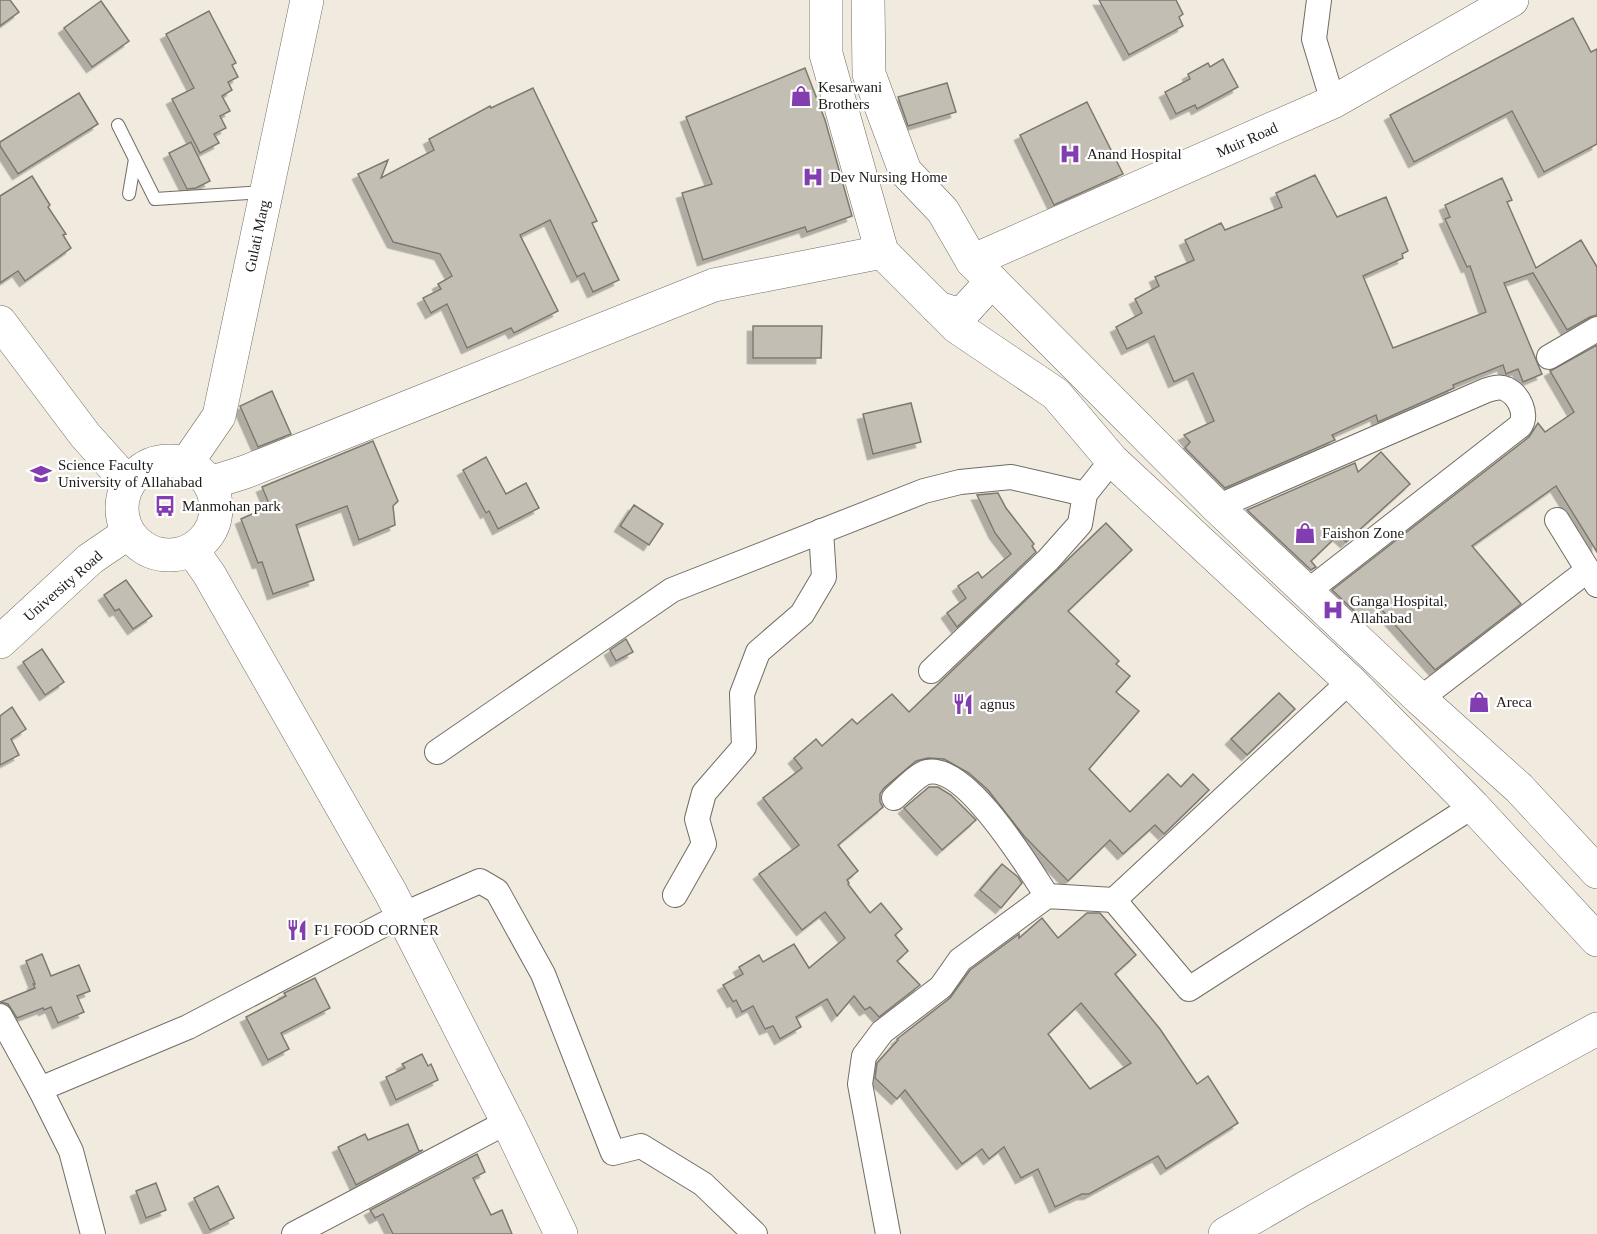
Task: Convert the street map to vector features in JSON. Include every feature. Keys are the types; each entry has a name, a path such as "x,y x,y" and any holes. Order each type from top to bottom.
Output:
{"main road":[{"name":"Gulati Marg","path":"198,473 219,416 307,0"},
{"path":"826,0 825,54 879,242 957,327 1056,394 1112,460 1350,681 1473,806 1597,940"},
{"path":"868,0 869,74 905,171 943,211 982,271 1217,507 1420,699 1519,788 1597,872"},
{"name":"Muir Road","path":"982,271 1333,102 1512,0"},
{"path":"879,242 899,189 925,192"},
{"path":"198,473 216,501 215,520 207,537 192,550 175,556 157,555 140,546 128,532 121,508 128,483 139,471 154,463 170,460 198,473 245,472 714,285 879,242"},
{"path":"938,308 961,315 982,271"},
{"path":"0,322 85,435 128,483"},
{"name":"University Road","path":"0,642 90,559 128,532"},
{"path":"192,550 209,574 402,915 561,1234"},
{"path":"1225,1234 1597,1029"}],"street":[{"path":"1319,0 1314,39 1333,102"},
{"path":"1549,357 1597,328"},
{"path":"1217,507 1487,390 1495,387 1509,391 1523,408 1524,421 1520,426 1307,592"},
{"path":"931,671 1048,560 1080,524 1085,494 1112,460"},
{"path":"437,752 672,590 924,491 960,482 1011,477 1085,494"},
{"path":"1420,699 1593,578 1557,520"},
{"path":"675,895 704,844 698,819 704,793 744,747 742,694 758,652 802,614 824,577 821,531"},
{"path":"1114,900 1350,681"},
{"path":"894,798 924,772 939,771 951,776 974,796 1001,829 1047,896"},
{"path":"888,1234 860,1084 864,1056 882,1032 941,987 960,960 1047,896 1114,900 1190,989 1473,806"},
{"path":"40,1089 188,1027 402,915 480,881 497,891 543,974 613,1153 641,1146 703,1184 755,1234"},
{"path":"0,1016 71,1151 93,1234"},
{"path":"294,1234 507,1122"}],"lane":[{"path":"118,125 155,199 266,191"},
{"path":"129,194 135,159"}],"building":[{"path":"0,0 10,0 19,12 0,26"},
{"path":"1099,0 1176,0 1183,14 1179,17 1183,26 1129,55"},
{"path":"101,1 129,41 92,67 64,28"},
{"path":"209,11 236,63 232,65 238,77 228,82 232,90 222,96 230,111 220,116 226,128 214,134 219,143 200,153 172,99 194,88 166,34"},
{"path":"1573,18 1591,52 1597,49 1597,144 1544,172 1512,111 1414,162 1390,115"},
{"path":"1223,59 1238,87 1197,109 1195,105 1176,114 1165,92 1190,79 1188,74 1208,63 1210,67"},
{"path":"805,68 825,120 852,216 807,232 805,227 703,260 682,193 712,184 686,117"},
{"path":"947,83 956,112 908,126 898,97"},
{"path":"533,88 597,221 592,223 619,280 593,292 584,273 577,277 550,220 520,235 558,311 514,333 511,328 467,348 447,304 431,313 423,298 441,289 438,284 452,276 440,254 393,242 358,174 388,160 381,178 434,150 429,139 490,106 491,108"},
{"path":"79,93 98,124 18,174 0,146 0,142"},
{"path":"1087,102 1123,174 1054,205 1020,135"},
{"path":"191,142 210,181 196,188 187,189 169,153"},
{"path":"1315,175 1337,217 1386,197 1408,251 1402,254 1403,258 1363,276 1393,348 1486,312 1470,266 1467,267 1445,219 1450,217 1445,205 1502,178 1512,200 1507,202 1536,268 1581,240 1597,267 1597,315 1567,330 1533,273 1504,283 1542,374 1523,382 1518,369 1506,374 1503,365 1453,385 1454,388 1378,422 1376,415 1332,435 1335,440 1225,488 1185,448 1190,442 1184,435 1214,421 1193,373 1174,382 1154,336 1127,349 1116,327 1142,313 1135,299 1159,286 1155,277 1194,260 1185,240 1221,223 1225,230 1282,207 1276,193"},
{"path":"32,176 50,205 48,207 66,234 63,235 71,248 25,281 18,271 0,283 0,196"},
{"path":"753,326 822,326 821,358 753,358"},
{"path":"1597,345 1597,552 1556,486 1472,546 1521,604 1435,670 1381,609 1365,621 1332,590 1529,437 1538,423 1545,432 1574,412 1550,371"},
{"path":"272,391 291,434 258,447 240,406"},
{"path":"911,403 921,442 873,454 863,414"},
{"path":"373,441 398,501 393,506 395,525 359,540 347,506 296,525 314,580 273,594 262,562 258,563 241,519 270,506 262,487"},
{"path":"1381,452 1410,484 1346,542 1338,535 1311,561 1316,567 1311,570 1247,510 1355,463 1358,472"},
{"path":"486,457 506,494 526,483 539,508 498,529 489,511 486,513 463,470"},
{"path":"998,493 1006,508 1034,544 1032,546 1036,552 957,627 947,613 966,598 958,586 978,572 982,578 1011,554 995,533 977,495"},
{"path":"634,505 663,524 649,545 620,526"},
{"path":"1106,523 1132,550 1068,611 1119,661 1116,664 1130,676 1116,692 1139,711 1089,769 1130,812 1168,774 1181,787 1193,774 1209,790 1164,834 1155,825 1123,854 1110,840 1068,881 1024,836 988,790 969,773 944,759 928,758 916,761 884,788 880,794 883,807 838,845 858,871 847,880 848,884 870,913 881,903 902,929 895,935 908,951 897,961 920,985 879,1017 870,1007 865,1010 854,996 837,1016 827,999 796,1017 801,1027 780,1039 773,1026 765,1029 753,1006 742,1012 736,1000 733,1002 723,985 743,974 739,967 759,955 763,962 794,944 809,968 845,938 825,912 802,930 759,874 799,845 763,798 802,768 794,758 816,739 822,746 852,719 857,724 892,694 909,712"},
{"path":"126,580 152,616 133,629 119,609 115,611 104,595"},
{"path":"626,639 633,652 616,661 610,650"},
{"path":"42,649 64,682 45,695 23,662"},
{"path":"1279,693 1295,709 1247,755 1231,739"},
{"path":"12,707 26,729 11,739 19,755 0,765 0,716"},
{"path":"929,787 938,787 951,795 976,820 942,850 904,808"},
{"path":"1002,864 1022,883 1001,908 980,890"},
{"path":"1087,913 1100,913 1136,955 1115,974 1160,1029 1197,1084 1208,1076 1238,1123 1166,1169 1158,1156 1089,1194 1082,1194 1055,1207 1038,1169 1021,1178 1004,1147 989,1159 982,1149 962,1164 905,1090 897,1099 875,1078 877,1063 897,1039 950,998 970,970 1019,934 1019,938 1042,918 1058,938","holes":["1081,1003 1131,1063 1090,1089 1048,1034"]},
{"path":"42,954 51,976 79,965 90,991 77,996 84,1012 58,1023 51,1007 17,1018 8,1004 0,1002 35,988 26,961"},
{"path":"315,978 330,1008 281,1033 289,1049 268,1060 246,1017 286,996 284,993"},
{"path":"422,1054 428,1066 431,1064 438,1080 396,1100 386,1077 405,1068 402,1064"},
{"path":"408,1124 419,1151 423,1150 356,1185 338,1147 365,1134 368,1140"},
{"path":"477,1154 485,1172 473,1178 491,1215 502,1210 512,1234 393,1234 383,1214 375,1218 370,1210"},
{"path":"156,1183 166,1210 146,1218 136,1191"},
{"path":"218,1186 234,1218 210,1230 194,1198"}],"place":[{"name":"Kesarwani Brothers","path":"801,96"},
{"name":"Anand Hospital","path":"1070,154"},
{"name":"Dev Nursing Home","path":"813,177"},
{"name":"Science Faculty University of Allahabad","path":"41,474"},
{"name":"Manmohan park","path":"165,506"},
{"name":"Faishon Zone","path":"1305,533"},
{"name":"Ganga Hospital, Allahabad","path":"1333,610"},
{"name":"Areca","path":"1479,702"},
{"name":"agnus","path":"963,704"},
{"name":"F1 FOOD CORNER","path":"297,930"}]}
